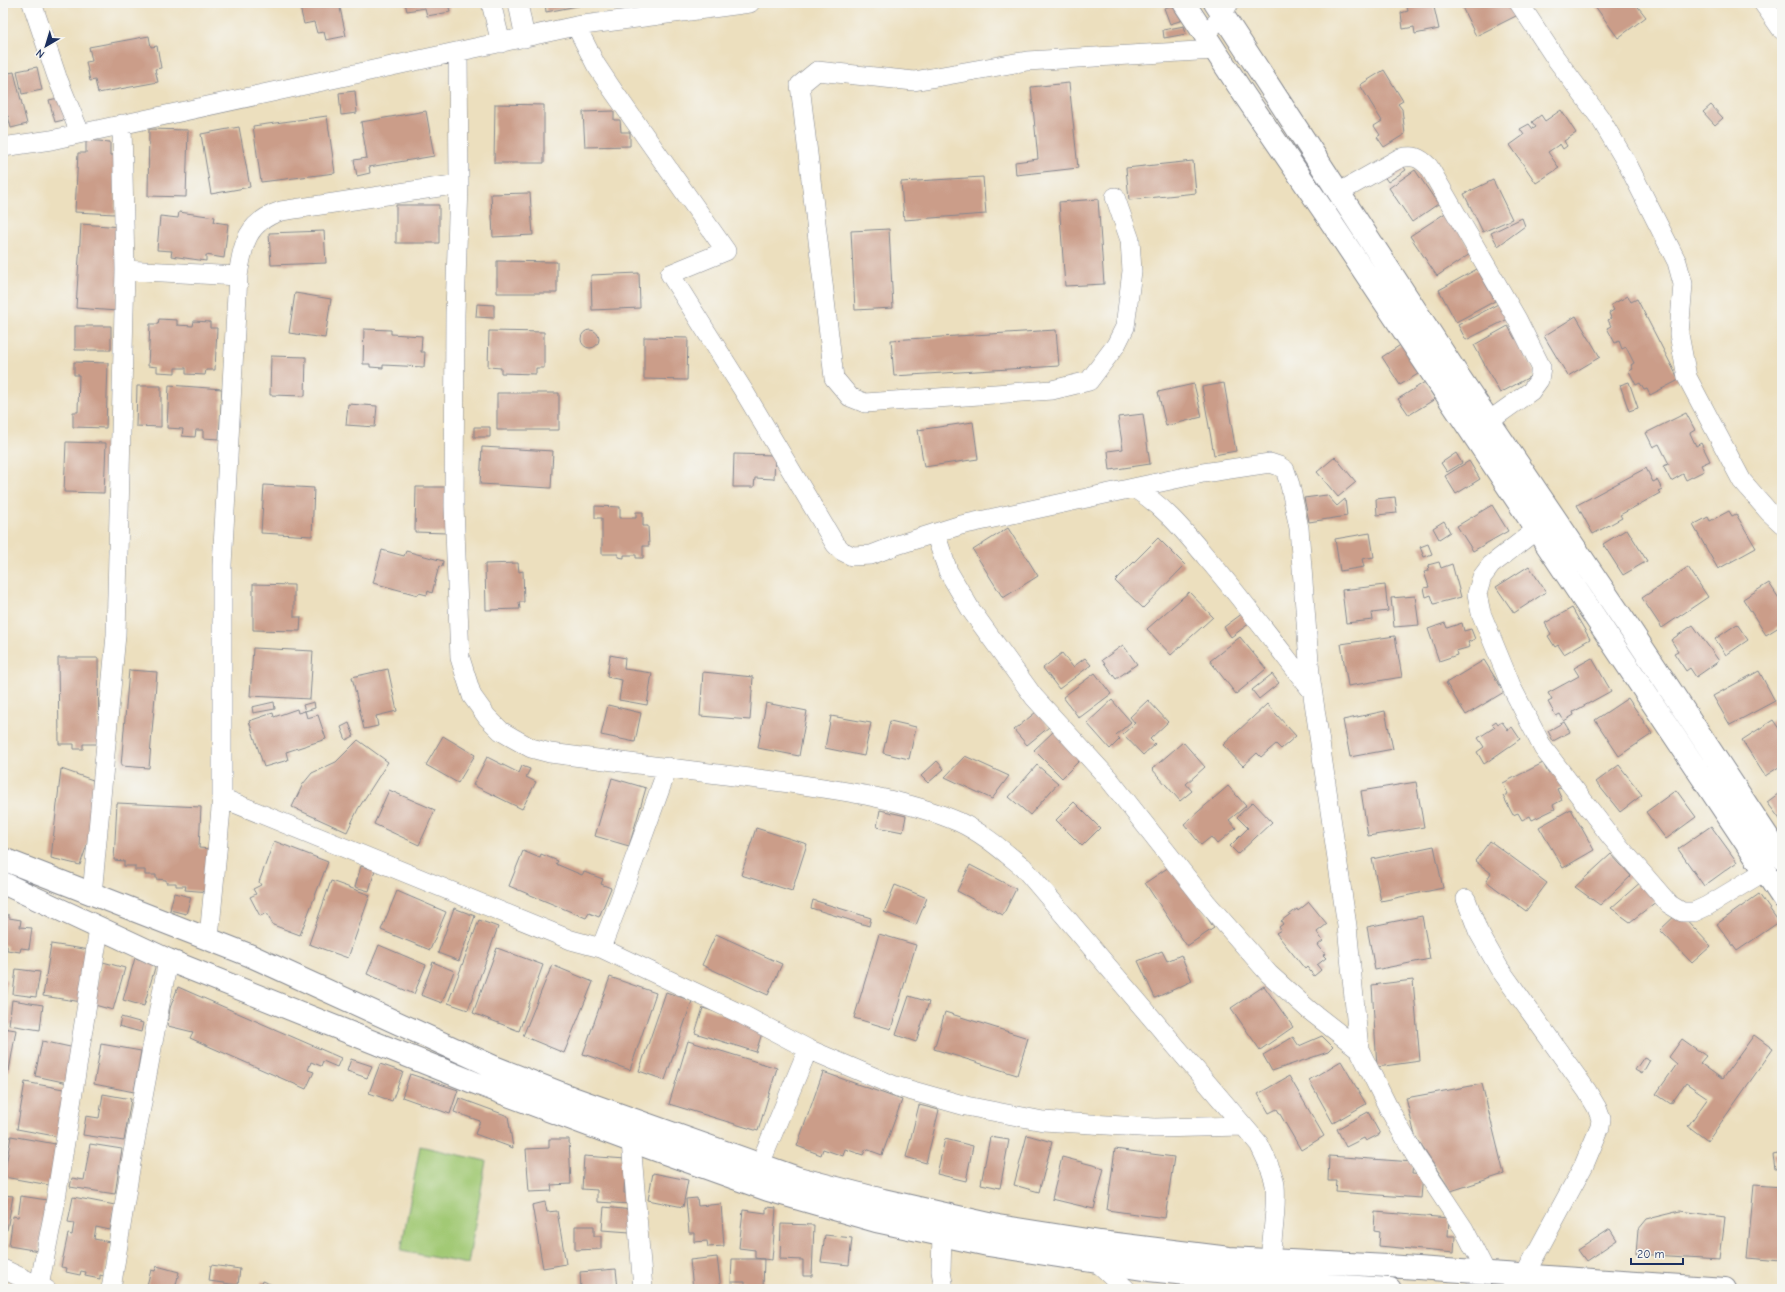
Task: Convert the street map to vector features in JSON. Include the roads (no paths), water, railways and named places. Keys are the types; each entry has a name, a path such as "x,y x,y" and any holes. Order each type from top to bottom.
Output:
{"main road":[{"path":"1184,3 1536,530 1774,865"},
{"path":"1222,7 1338,193 1489,420 1774,865 1782,897"},
{"path":"3,859 170,925 209,938 494,1067 580,1101 798,1178 883,1200 998,1226 1100,1242 1229,1258 1645,1282 1725,1289"},
{"path":"3,883 99,929 237,988 473,1082 768,1190 876,1221 988,1245 1149,1270 1226,1278 1390,1289"},
{"path":"162,957 157,946 170,925"},
{"path":"237,988 247,971 249,955"}],"street":[{"path":"32,3 57,77 80,133"},
{"path":"490,3 501,43"},
{"path":"518,3 524,38"},
{"path":"3,147 51,140 576,26 750,3"},
{"path":"1519,3 1554,56 1600,118 1628,165 1681,273 1682,284 1679,334 1687,377 1742,482 1782,524"},
{"path":"1763,3 1782,30"},
{"path":"1201,30 1213,26 1222,7"},
{"path":"576,26 596,65 726,251 670,274 745,393 835,544 842,551 852,556 870,555 896,545 961,525 1203,473 1270,463 1285,470 1290,485 1299,528 1312,691 1347,926 1360,1049 1389,1109 1415,1156 1464,1229 1487,1274"},
{"path":"1115,196 1130,240 1132,271 1125,327 1116,345 1089,381 1052,390 865,403 850,397 834,378 825,295 805,146 800,86 816,71 914,81 1027,61 1215,50"},
{"path":"458,52 459,184 455,314 454,506 460,658 472,696 487,717 501,731 531,748 550,753 668,767 849,792 925,810 959,823 990,841 1023,868 1259,1144 1270,1166 1275,1184 1270,1261"},
{"path":"92,895 116,635 125,270 122,124"},
{"path":"1338,193 1400,158 1412,156 1420,158 1429,167 1517,319 1541,367 1539,380 1531,390 1489,420"},
{"path":"209,938 222,798 222,565 238,276 242,248 254,226 268,215 281,211 459,184"},
{"path":"125,270 238,276"},
{"path":"1134,488 1149,497 1170,514 1222,575 1312,691"},
{"path":"1536,530 1491,565 1482,577 1477,594 1481,613 1512,688 1543,748 1611,837 1669,904 1682,912 1694,912 1707,906 1774,865"},
{"path":"935,533 948,571 971,610 1034,697 1108,778 1206,902 1269,974 1309,1010 1360,1049"},
{"path":"601,948 626,885 668,767"},
{"path":"222,798 571,940 601,948 743,1015 808,1049 895,1086 966,1106 1043,1121 1155,1128 1243,1126"},
{"path":"1466,899 1478,931 1499,968 1587,1091 1597,1108 1601,1119 1600,1127 1584,1165 1524,1276"},
{"path":"3,1269 43,1288 99,929"},
{"path":"111,1289 162,957"},
{"path":"760,1164 808,1049"},
{"path":"631,1141 643,1289"},
{"path":"942,1235 941,1271 944,1289"},
{"path":"1097,1262 1126,1289"}]}
